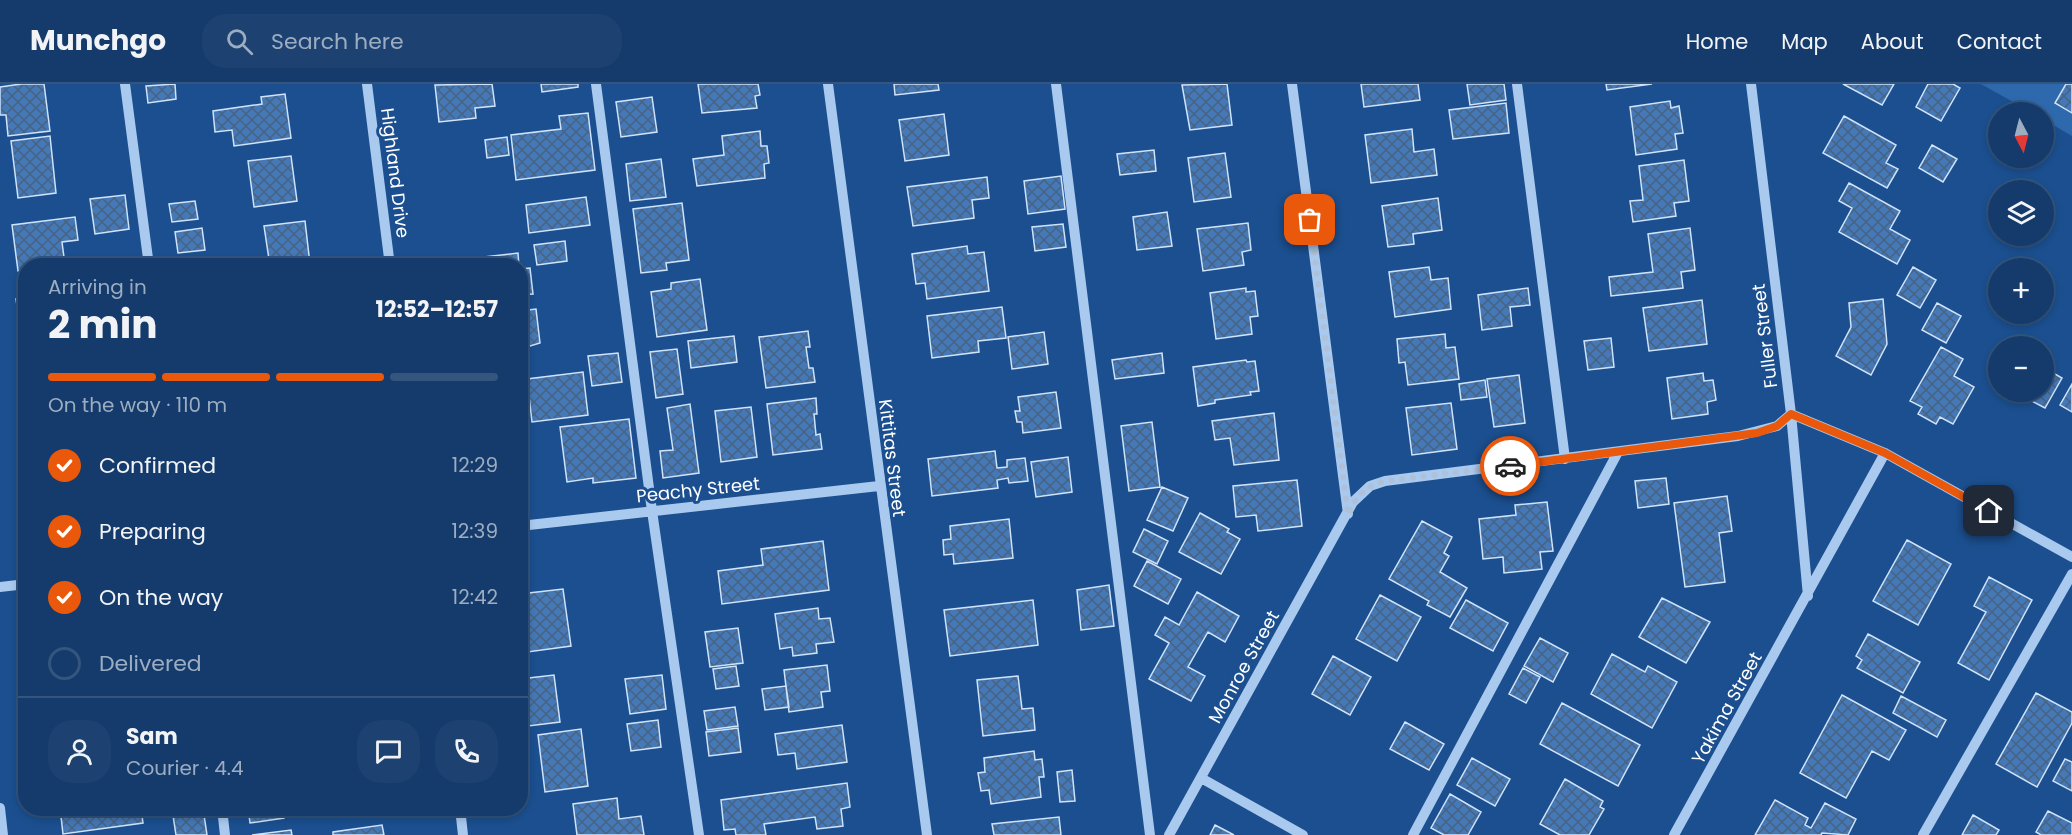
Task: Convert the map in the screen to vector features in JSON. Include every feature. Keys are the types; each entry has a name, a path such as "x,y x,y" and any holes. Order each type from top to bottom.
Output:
{"street":[{"path":"125,84 148,258"},
{"name":"Highland Drive","path":"367,84 389,258"},
{"path":"596,84 652,511 699,835"},
{"name":"Kittitas Street","path":"828,84 879,486 927,835"},
{"path":"1056,84 1150,835"},
{"path":"1292,84 1348,515"},
{"path":"1516,84 1565,459"},
{"name":"Fuller Street","path":"1751,84 1791,414"},
{"path":"1808,597 1791,414 1885,453 2072,557"},
{"name":"Monroe Street","path":"1169,835 1359,494 1370,486 1385,481 1757,433 1777,426 1791,414"},
{"path":"1413,835 1618,452"},
{"name":"Yakima Street","path":"1674,835 1808,597 1885,453"},
{"name":"Peachy Street","path":"528,525 879,486"},
{"path":"1923,835 2072,574"},
{"path":"0,586 18,585"},
{"path":"1201,778 1303,835"},
{"path":"0,808 3,835"},
{"path":"223,816 225,835"},
{"path":"461,816 463,835"}],"shaded area":[{"path":"1981,84 2072,84 2072,136 2054,125 2054,102 2013,102"}],"building":[{"path":"44,84 50,131 8,136 6,115 0,115 0,87"},
{"path":"175,84 176,99 148,103 146,86"},
{"path":"492,84 495,106 475,108 476,118 439,122 435,85"},
{"path":"541,84 578,84 578,87 542,92"},
{"path":"698,84 758,84 760,95 755,96 757,108 702,113"},
{"path":"894,84 938,84 939,90 895,95"},
{"path":"1227,84 1232,125 1190,130 1182,85"},
{"path":"1361,84 1418,84 1420,100 1364,107"},
{"path":"1467,84 1504,84 1506,100 1470,105"},
{"path":"1606,84 1652,84 1607,90"},
{"path":"1843,84 1894,84 1882,105"},
{"path":"1928,84 1953,84 1960,88 1941,121 1916,107"},
{"path":"2066,84 2072,84 2072,113 2055,103"},
{"path":"285,94 291,138 234,146 232,130 215,132 213,111 262,104 261,97"},
{"path":"652,97 657,132 621,137 616,102"},
{"path":"1670,101 1671,108 1679,106 1683,133 1675,134 1677,149 1636,155 1630,107"},
{"path":"1506,103 1509,133 1453,139 1449,110"},
{"path":"588,113 595,170 516,180 511,135 561,129 559,116"},
{"path":"944,114 949,155 905,161 899,120"},
{"path":"1844,116 1896,145 1886,163 1898,169 1887,188 1823,153"},
{"path":"1412,129 1414,152 1434,149 1437,175 1371,183 1365,135"},
{"path":"760,131 761,146 767,146 769,163 764,164 765,178 697,186 693,159 724,155 722,136"},
{"path":"50,136 56,193 18,198 11,141"},
{"path":"507,137 509,155 487,158 485,140"},
{"path":"1932,145 1957,159 1943,182 1919,168"},
{"path":"1154,150 1156,171 1120,175 1117,154"},
{"path":"1225,153 1231,197 1194,202 1188,158"},
{"path":"291,156 297,201 254,207 248,161"},
{"path":"661,159 666,197 630,201 626,164"},
{"path":"1684,160 1689,201 1674,203 1676,216 1633,222 1630,201 1643,200 1639,166"},
{"path":"1061,176 1065,209 1028,214 1024,181"},
{"path":"987,177 989,198 972,200 974,218 913,226 907,187"},
{"path":"1849,183 1900,211 1890,229 1910,240 1897,264 1839,232 1852,208 1839,201"},
{"path":"125,195 129,229 95,234 90,199"},
{"path":"586,197 590,225 529,233 526,205"},
{"path":"1438,198 1442,230 1413,234 1414,244 1388,247 1382,206"},
{"path":"195,201 198,219 172,222 169,204"},
{"path":"682,203 689,260 666,263 667,270 641,273 633,209"},
{"path":"1167,212 1172,246 1137,250 1133,217"},
{"path":"75,217 78,240 62,242 64,258 18,258 18,271 12,225"},
{"path":"305,221 309,258 269,258 264,226"},
{"path":"1248,223 1251,250 1242,252 1244,265 1203,271 1197,229"},
{"path":"1063,224 1066,247 1035,251 1032,227"},
{"path":"202,228 205,250 178,253 175,232"},
{"path":"1690,228 1695,270 1681,272 1683,288 1611,296 1609,277 1653,272 1648,234"},
{"path":"565,241 567,261 537,265 534,245"},
{"path":"967,246 968,254 984,252 989,291 927,299 925,283 916,284 912,254"},
{"path":"518,253 518,258 476,258"},
{"path":"1429,267 1431,280 1448,278 1451,309 1395,317 1389,272"},
{"path":"1913,267 1936,280 1920,308 1897,295"},
{"path":"528,268 530,268 533,294 528,294"},
{"path":"700,279 707,330 657,337 651,292 671,289 671,283"},
{"path":"1246,288 1246,292 1255,291 1258,316 1250,317 1252,334 1216,339 1210,293"},
{"path":"1528,288 1530,305 1510,307 1512,326 1482,330 1478,295"},
{"path":"1883,299 1887,344 1871,375 1836,356 1851,327 1849,303"},
{"path":"1702,300 1707,344 1649,351 1643,308"},
{"path":"1937,303 1961,316 1946,343 1922,330"},
{"path":"1002,307 1006,338 978,341 979,352 932,358 927,316"},
{"path":"536,309 540,343 528,347 528,310"},
{"path":"808,331 810,347 806,347 809,368 813,368 815,382 766,388 759,337"},
{"path":"1044,332 1048,364 1012,369 1008,337"},
{"path":"1445,334 1446,348 1455,347 1459,379 1408,385 1405,362 1399,363 1397,339"},
{"path":"734,336 737,362 691,368 688,341"},
{"path":"1611,338 1614,367 1588,370 1584,341"},
{"path":"1941,347 1963,359 1954,376 1974,387 1953,424 1940,417 1936,424 1918,414 1922,407 1910,401"},
{"path":"677,349 683,394 656,398 650,352"},
{"path":"618,353 622,382 592,386 588,356"},
{"path":"1162,353 1164,373 1115,379 1112,360"},
{"path":"1246,360 1247,362 1255,361 1259,391 1250,392 1251,395 1215,400 1215,403 1198,406 1193,367"},
{"path":"583,372 588,415 532,422 528,379"},
{"path":"1703,373 1704,381 1713,380 1716,400 1707,402 1708,414 1672,419 1667,378"},
{"path":"2054,373 2062,378 2054,392"},
{"path":"1519,375 1525,423 1494,427 1487,379"},
{"path":"1485,380 1487,397 1461,400 1459,384"},
{"path":"2072,384 2072,412 2060,405"},
{"path":"1056,392 1061,428 1023,433 1022,422 1017,422 1015,411 1020,411 1018,397"},
{"path":"816,398 817,414 814,414 816,435 820,434 822,449 773,455 767,404"},
{"path":"2034,402 2048,402 2045,408"},
{"path":"1451,403 1457,449 1412,455 1406,408"},
{"path":"690,404 699,473 663,478 660,451 673,450 667,408"},
{"path":"751,407 757,457 721,462 715,411"},
{"path":"1274,413 1279,460 1234,465 1230,438 1215,440 1212,421"},
{"path":"629,419 636,478 593,483 593,478 567,482 560,427"},
{"path":"1152,422 1160,487 1129,491 1121,426"},
{"path":"995,451 997,468 1007,467 1007,460 1025,458 1028,481 1009,483 1008,478 997,480 998,488 932,496 928,459"},
{"path":"1068,457 1072,492 1036,497 1031,462"},
{"path":"1666,478 1669,504 1638,508 1635,481"},
{"path":"1297,480 1302,526 1258,531 1256,515 1236,517 1233,486"},
{"path":"1162,487 1188,498 1173,531 1147,520"},
{"path":"1727,496 1732,531 1719,533 1725,582 1685,587 1674,503"},
{"path":"1547,502 1553,551 1540,552 1542,569 1504,573 1503,557 1483,559 1479,519 1516,515 1515,505"},
{"path":"1200,513 1229,529 1227,532 1240,539 1221,574 1179,552"},
{"path":"1009,519 1013,558 954,564 953,554 944,555 943,540 951,539 950,526"},
{"path":"1422,521 1452,537 1444,553 1449,556 1440,572 1467,588 1450,617 1427,605 1429,601 1389,579"},
{"path":"1144,529 1168,541 1157,564 1133,552"},
{"path":"1907,540 1951,564 1918,625 1873,601"},
{"path":"823,541 829,590 722,604 718,571 763,565 761,549"},
{"path":"1147,561 1181,579 1168,604 1134,586"},
{"path":"1989,577 2032,600 1989,680 1958,663 1986,612 1974,606"},
{"path":"1109,585 1114,626 1081,630 1077,590"},
{"path":"563,589 571,646 528,652 528,593"},
{"path":"1197,592 1239,616 1225,642 1208,632 1188,667 1205,676 1191,701 1149,679 1169,643 1155,635 1165,617 1179,625"},
{"path":"1380,595 1421,617 1397,661 1356,639"},
{"path":"1662,598 1710,622 1686,663 1639,637"},
{"path":"1033,600 1038,645 950,656 944,610"},
{"path":"1466,600 1508,623 1493,651 1450,628"},
{"path":"818,608 819,619 830,618 834,642 816,644 817,653 793,656 792,647 780,649 775,614"},
{"path":"738,628 743,663 710,667 705,632"},
{"path":"1868,634 1920,662 1903,693 1857,668 1862,660 1856,656"},
{"path":"1540,638 1568,653 1553,682 1524,666"},
{"path":"1612,654 1645,672 1648,666 1677,682 1652,728 1591,694"},
{"path":"1333,656 1371,677 1350,715 1312,694"},
{"path":"827,665 830,691 821,692 823,707 789,712 784,670"},
{"path":"736,666 739,686 716,689 713,669"},
{"path":"1523,668 1540,677 1526,703 1509,694"},
{"path":"554,675 560,722 528,726 528,678"},
{"path":"662,675 666,709 630,714 625,679"},
{"path":"1018,676 1022,709 1033,708 1035,730 983,736 977,680"},
{"path":"786,686 789,707 765,710 762,689"},
{"path":"2036,693 2072,712 2072,723 2037,787 1996,764"},
{"path":"1842,695 1906,730 1889,760 1872,751 1846,798 1800,773"},
{"path":"1901,696 1946,720 1937,737 1893,713"},
{"path":"1562,703 1640,745 1618,786 1540,744"},
{"path":"735,707 738,726 707,730 704,711"},
{"path":"658,720 661,747 631,751 627,724"},
{"path":"1405,722 1444,744 1429,770 1390,749"},
{"path":"842,725 847,762 797,769 795,753 778,755 775,734"},
{"path":"738,728 741,752 709,756 706,732"},
{"path":"581,729 588,786 545,792 538,735"},
{"path":"1034,751 1035,760 1042,759 1044,777 1039,777 1041,797 991,804 989,790 981,791 978,773 985,772 984,758"},
{"path":"1472,758 1510,779 1495,806 1457,785"},
{"path":"2065,759 2072,762 2072,791 2053,781"},
{"path":"1072,770 1075,801 1060,802 1057,772"},
{"path":"1565,779 1603,801 1600,807 1604,809 1589,835 1560,835 1540,824"},
{"path":"847,783 850,807 841,809 843,826 817,829 815,817 764,824 766,835 736,835 735,829 724,830 721,800"},
{"path":"1450,794 1481,812 1468,835 1444,835 1431,828"},
{"path":"617,798 619,819 641,816 644,835 577,835 573,804"},
{"path":"1775,800 1808,818 1805,825 1811,828 1825,803 1856,819 1848,835 1822,833 1821,835 1755,835"},
{"path":"2048,811 2072,823 2072,835 2041,835 2036,832"},
{"path":"1973,815 1999,830 1996,835 1962,835"},
{"path":"61,816 142,816 143,823 63,834"},
{"path":"173,816 204,816 207,835 176,835"},
{"path":"249,816 284,816 284,818 250,823"},
{"path":"1059,817 1061,835 994,835 992,824"},
{"path":"382,825 384,835 333,835 333,832"},
{"path":"1215,825 1234,835 1210,835"},
{"path":"291,830 292,835 252,835"}],"way so far":[{"path":"1310,220 1348,515 1359,494 1370,486 1385,481 1510,466"}],"route":[{"path":"1510,466 1757,433 1777,426 1791,414 1885,453 1989,511"}]}
